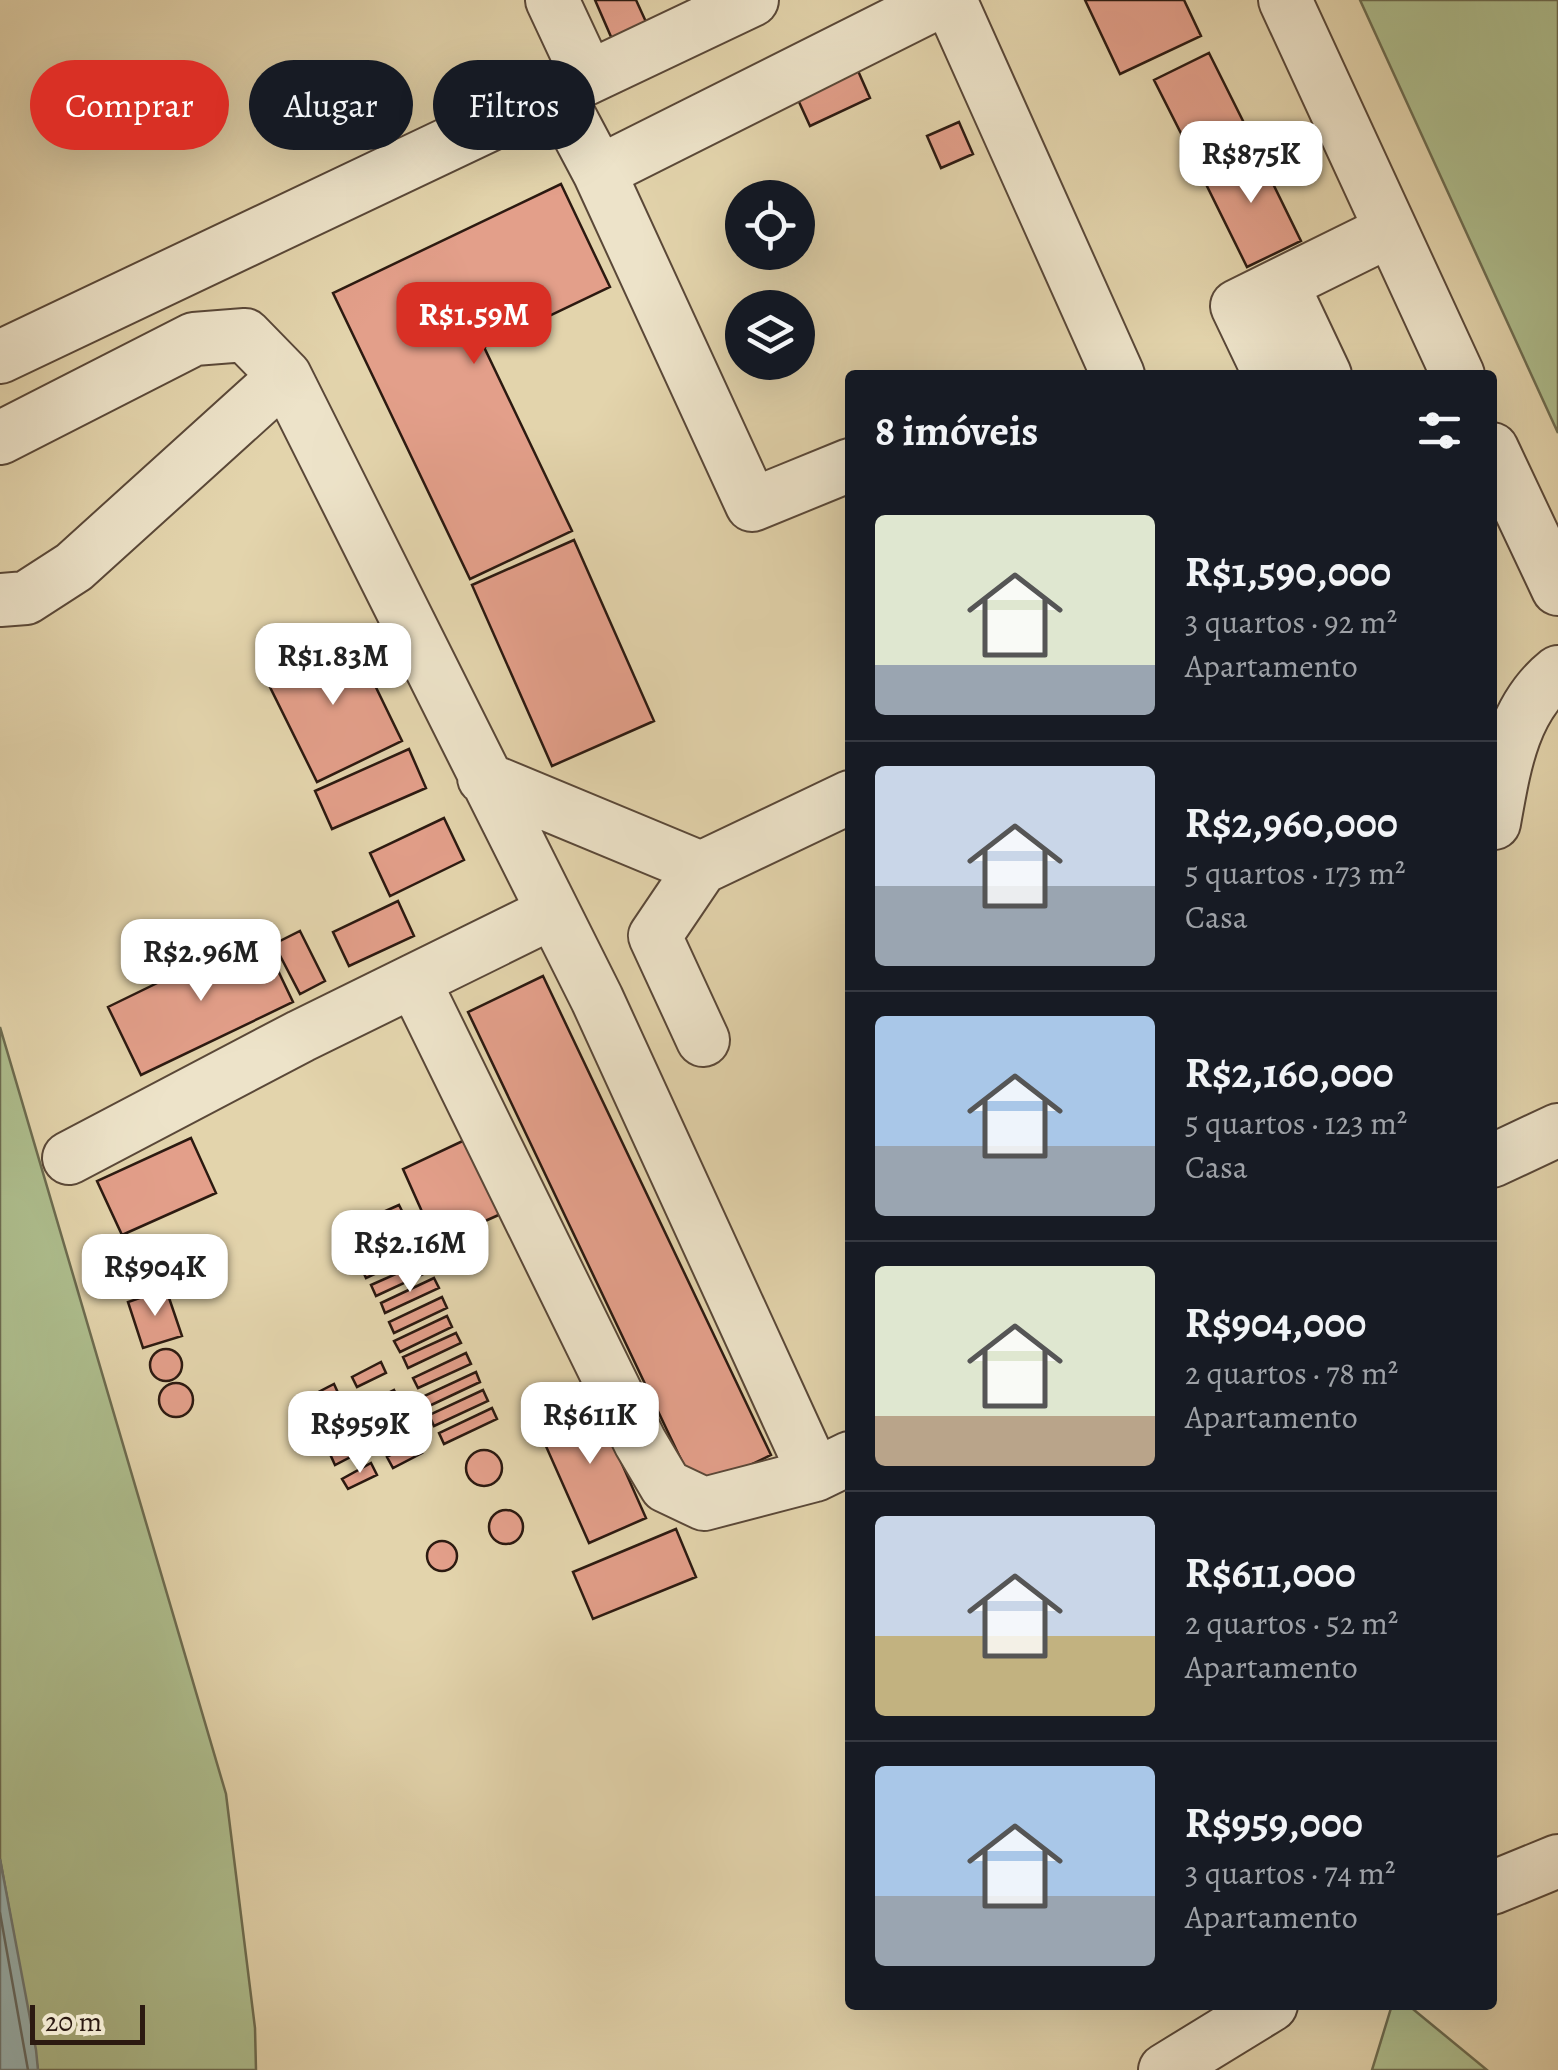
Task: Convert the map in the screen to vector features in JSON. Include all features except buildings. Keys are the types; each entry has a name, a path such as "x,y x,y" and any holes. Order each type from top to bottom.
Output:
{"street":[{"path":"552,0 566,60"},
{"path":"1285,0 1456,370"},
{"path":"599,172 923,3 1098,369"},
{"path":"595,72 732,4"},
{"path":"0,357 434,150"},
{"path":"592,150 752,505 845,467"},
{"path":"1268,370 1237,306 1391,230"},
{"path":"1282,284 1323,370"},
{"path":"0,438 194,339 246,335 285,376 832,1467 704,1504 666,1486 640,1442 414,980"},
{"path":"0,600 26,598 74,568 285,376"},
{"path":"1497,462 1528,539 1558,588"},
{"path":"1497,807 1508,749 1539,688 1558,672"},
{"path":"484,778 701,868"},
{"path":"704,1040 655,936 701,868 845,799"},
{"path":"69,1158 329,1047 414,980 553,912"},
{"path":"1497,1159 1558,1130"},
{"path":"1497,1886 1558,1861"},
{"path":"1165,2070 1263,2010"}],"green space":[{"path":"1360,0 1558,0 1558,433"},
{"path":"0,1027 226,1794 255,2028 256,2070 38,2070 0,1859"},
{"path":"1390,2010 1414,2010 1487,2070 1372,2070"}],"water":[{"path":"0,1859 36,2050 38,2070 0,2070"}]}
